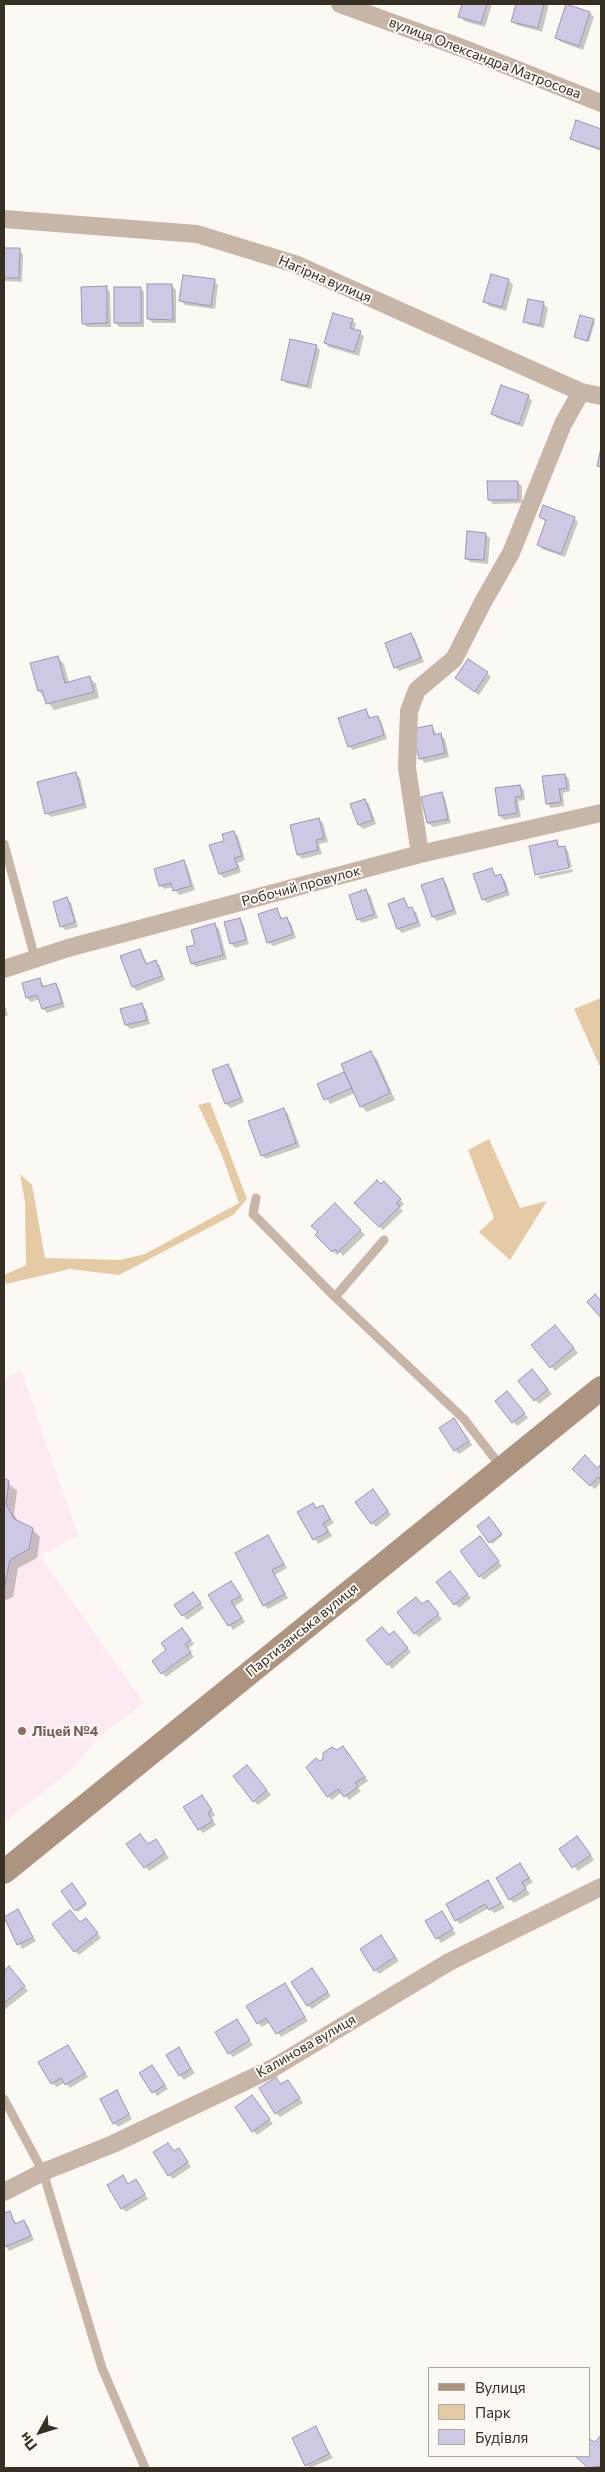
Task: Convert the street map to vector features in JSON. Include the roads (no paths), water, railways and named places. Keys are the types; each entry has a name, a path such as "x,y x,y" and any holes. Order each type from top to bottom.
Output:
{"main road":[{"name":"Партизанська вулиця","path":"4,1872 601,1388"}],"street":[{"name":"вулиця Олександра Матросова","path":"340,4 465,49 601,103"},
{"name":"Нагірна вулиця","path":"4,219 197,234 295,264 581,392 601,396"},
{"path":"420,854 407,768 409,711 417,690 454,658 483,602 512,553 563,424 581,392"},
{"name":"Робочий провулок","path":"4,968 34,958 420,854 601,812"},
{"name":"Калинова вулиця","path":"4,2192 43,2172 114,2144 273,2068 450,1962 601,1887"}],"lane":[{"path":"4,844 34,958"},
{"path":"256,1198 253,1214 335,1297 464,1419 502,1468"},
{"path":"335,1297 384,1240"},
{"path":"4,2099 43,2172 102,2368 145,2468"}],"place":[{"name":"Ліцей №4","path":"22,1731"}]}
